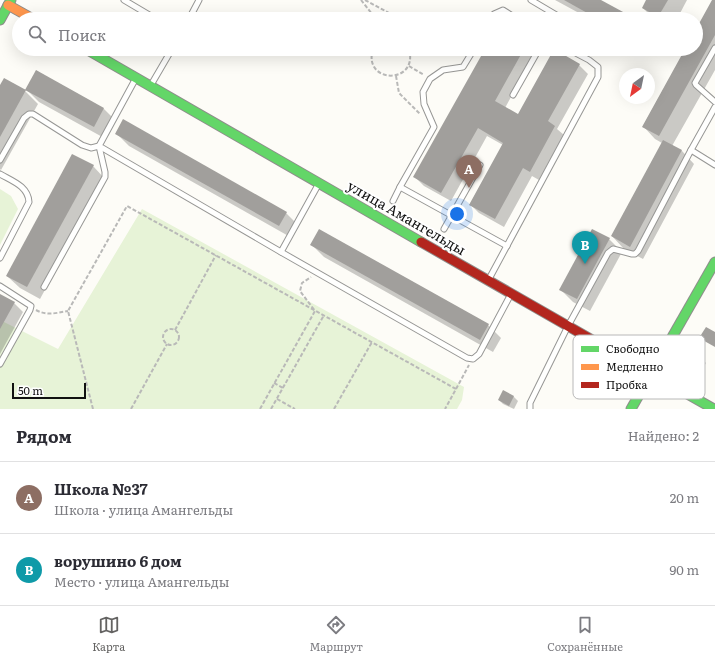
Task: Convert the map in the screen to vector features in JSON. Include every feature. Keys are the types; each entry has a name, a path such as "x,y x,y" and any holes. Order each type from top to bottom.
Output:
{"street":[{"path":"0,20 10,2 24,12"},
{"name":"улица Амангельды","path":"98,56 584,335"},
{"path":"673,335 715,262"},
{"path":"631,409 637,399"},
{"name":"улица Амангельды","path":"696,399 714,409"}],"lane":[{"path":"124,0 144,12"},
{"path":"193,12 199,0"},
{"path":"531,0 551,12"},
{"path":"715,48 695,83 696,86 715,102"},
{"path":"151,86 168,56"},
{"path":"513,95 536,56"},
{"path":"489,280 598,77 598,67 581,56"},
{"path":"393,201 434,127 424,104 423,92 430,79 443,70 463,67 469,57"},
{"path":"0,160 24,118 29,114 33,114 82,145 91,148 98,146 136,78"},
{"path":"530,409 530,403 568,326 608,253 613,249 632,254 635,254 638,251 715,107"},
{"path":"98,146 467,358 473,359 479,354 512,293"},
{"path":"44,287 105,177 106,172 98,146"},
{"path":"691,150 715,166"},
{"path":"444,229 480,165"},
{"path":"0,174 24,188 28,195 29,202 0,258"},
{"path":"281,252 319,182"},
{"path":"400,187 507,246"},
{"path":"0,286 31,306 0,364"}],"path":[{"path":"361,0 370,12"},
{"path":"365,0 387,12"},
{"path":"372,56 371,59 376,69 385,76 396,76 401,74 408,65 410,56"},
{"path":"408,65 430,79"},
{"path":"396,76 399,93 434,127"},
{"path":"93,409 68,311 127,206 456,389"},
{"path":"175,330 216,255"},
{"path":"315,310 300,291 302,283 307,278 318,273"},
{"path":"31,306 41,313 48,314 68,311"},
{"path":"260,409 315,310"},
{"path":"271,409 324,315"},
{"path":"167,330 175,330 178,334 178,341 174,344 167,344 163,340 163,334 167,330"},
{"path":"334,409 372,342"},
{"path":"131,409 167,344"},
{"path":"445,409 473,359"},
{"path":"274,383 283,388"},
{"path":"277,399 295,409"}],"green space":[{"path":"0,189 11,196 18,209 0,245"},
{"path":"142,209 464,387 462,400 457,409 0,409 0,320 58,349"}],"building":[{"path":"564,0 601,0 623,12 585,12"},
{"path":"646,0 668,0 661,12 649,12 642,8"},
{"path":"712,0 715,0 715,35 659,136 642,127 681,56 703,56 703,16"},
{"path":"481,56 520,56 495,101 518,114 550,56 566,56 580,64 548,121 555,126 530,172 523,168 495,219 469,205 503,143 478,128 441,193 413,177"},
{"path":"36,70 104,108 94,127 25,90"},
{"path":"4,78 26,90 0,137 0,85"},
{"path":"123,119 287,212 279,226 115,134"},
{"path":"663,140 682,150 630,247 611,236"},
{"path":"72,154 94,165 27,287 6,276"},
{"path":"319,229 489,324 480,340 310,245"},
{"path":"592,229 610,238 577,299 559,290"},
{"path":"0,294 15,302 0,329"},
{"path":"706,327 715,332 715,347 705,341 705,335 701,335"},
{"path":"503,390 514,396 509,406 498,400"}],"traffic: fast":[{"path":"0,20 11,0"},
{"path":"98,56 421,242"},
{"path":"673,335 715,262"},
{"path":"631,409 637,399"},
{"path":"696,399 714,409"}],"traffic: slow":[{"path":"8,5 20,12"}],"traffic: jam":[{"path":"421,242 584,335"}],"place":[{"name":"Школа №37","path":"469,188"},
{"name":"ворушино 6 дом","path":"585,264"}]}
